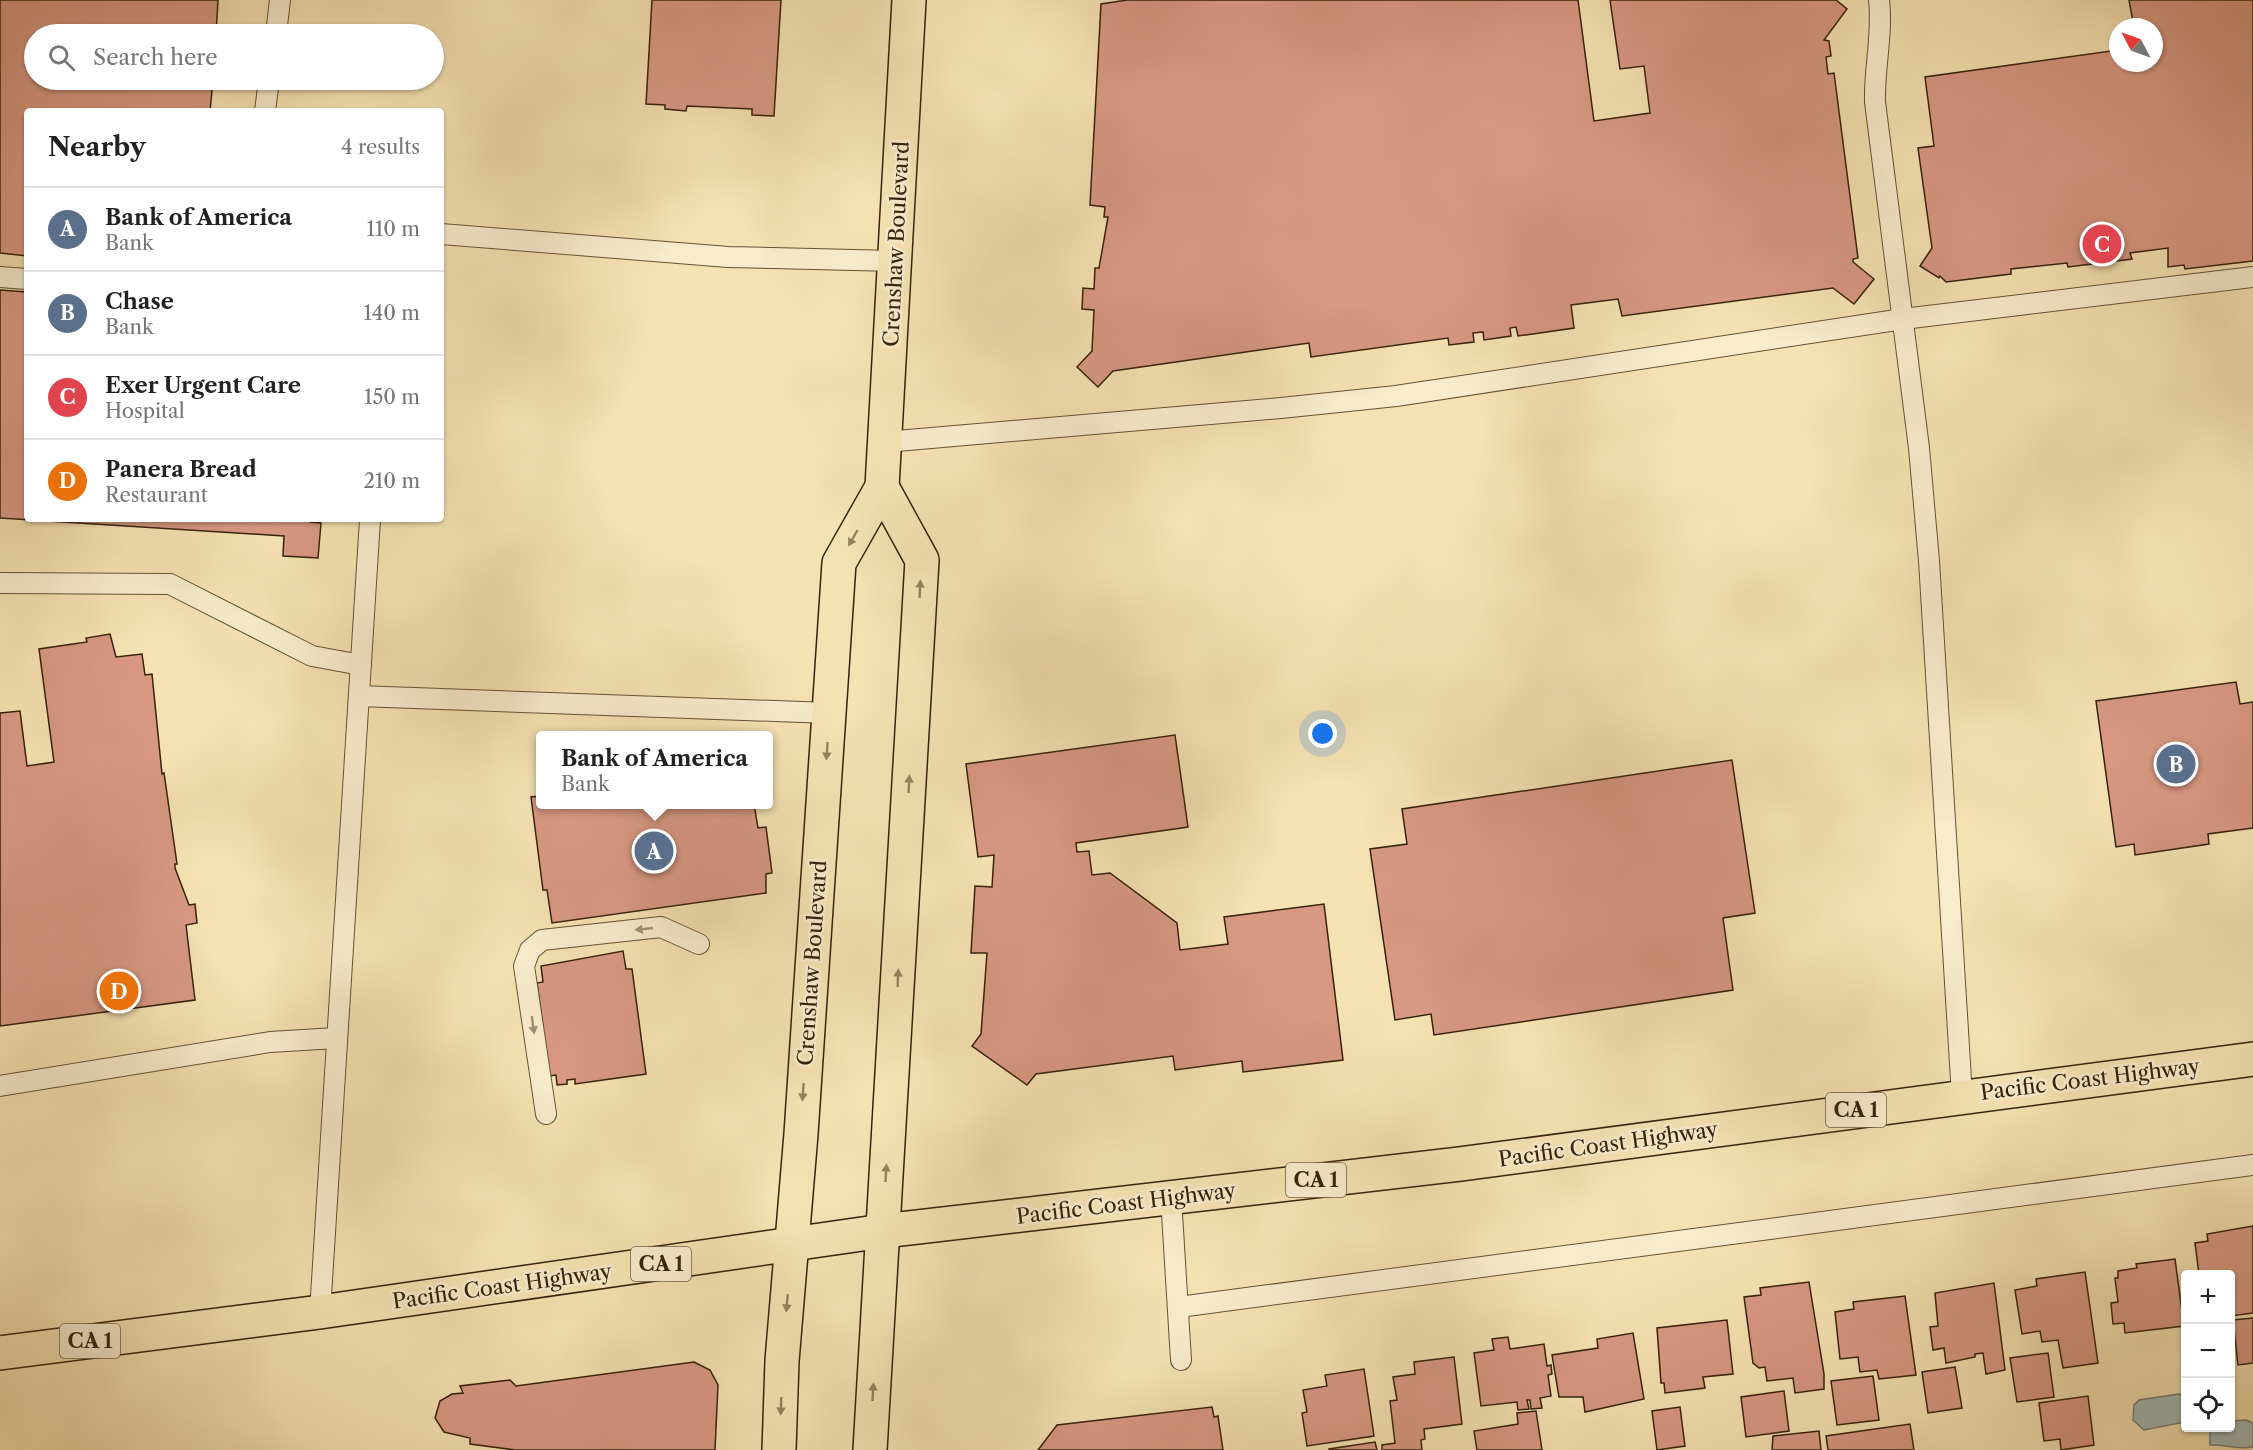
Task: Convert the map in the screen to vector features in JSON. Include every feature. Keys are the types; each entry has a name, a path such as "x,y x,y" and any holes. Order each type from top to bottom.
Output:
{"main road":[{"name":"Crenshaw Boulevard","path":"779,1450 782,1361 839,563 882,487 909,0"},
{"path":"870,1450 922,560 882,487"},
{"name":"Pacific Coast Highway","path":"0,1353 320,1312 883,1232 1460,1164 2253,1059"}],"lane":[{"path":"277,24 280,0"},
{"path":"1879,0 1881,14 1874,75 1875,102 1903,319 1929,561 1962,1096"},
{"path":"265,108 268,90"},
{"path":"444,234 728,257 895,261"},
{"path":"0,277 24,279"},
{"path":"885,442 1396,396 1903,319 2253,277"},
{"path":"320,1312 370,522"},
{"path":"0,583 170,584 312,656 361,665"},
{"path":"359,696 829,713"},
{"path":"546,1114 524,966 530,950 542,940 662,927 699,944"},
{"path":"0,1086 270,1042 336,1038"},
{"path":"1179,1307 2253,1165"},
{"path":"1171,1197 1181,1360"}],"water":[{"path":"2181,1395 2181,1423 2144,1430 2133,1420 2134,1405 2139,1400"},
{"path":"2246,1420 2253,1423 2253,1447 2210,1445 2210,1432 2235,1432 2235,1421"}],"building":[{"path":"0,0 218,0 217,24 24,24 24,90 212,90 210,108 24,108 24,256 0,253"},
{"path":"652,0 781,0 774,116 752,115 752,109 687,106 686,111 665,109 665,105 646,104"},
{"path":"1127,0 1578,0 1594,121 1650,113 1644,66 1620,69 1610,0 1836,0 1847,9 1824,40 1829,41 1831,56 1826,57 1828,74 1834,73 1858,258 1853,259 1853,262 1874,279 1854,304 1833,288 1622,316 1618,299 1571,305 1574,328 1518,336 1516,327 1510,328 1511,336 1484,340 1483,332 1473,333 1474,342 1449,345 1448,338 1311,357 1309,343 1113,371 1098,387 1077,367 1092,351 1094,310 1082,309 1083,288 1094,289 1095,268 1099,268 1108,217 1104,217 1105,207 1090,205 1101,4"},
{"path":"2129,0 2253,0 2253,261 2185,269 2184,265 2168,267 2168,248 2130,253 2132,259 2068,267 2067,263 2011,269 2011,274 1946,282 1940,276 1939,278 1920,266 1932,248 1918,148 1934,146 1925,77 2109,51 2109,72 2163,72 2163,18 2132,18"},
{"path":"0,290 24,292 24,520 0,518"},
{"path":"63,522 321,523 318,558 283,556 284,536"},
{"path":"110,634 116,657 142,654 145,675 152,674 162,774 164,773 177,864 175,868 189,905 195,904 197,923 186,925 195,1000 0,1026 0,713 20,711 27,766 54,762 39,649 87,642 86,638"},
{"path":"2236,682 2240,704 2253,702 2253,828 2208,834 2209,844 2135,855 2134,844 2116,847 2096,701"},
{"path":"1175,735 1188,827 1076,843 1077,852 1089,851 1092,875 1110,873 1177,923 1180,950 1228,944 1224,917 1324,904 1343,1060 1243,1072 1242,1061 1175,1070 1173,1056 1036,1074 1027,1085 972,1046 981,1034 987,953 971,953 975,886 992,887 994,855 978,857 966,764"},
{"path":"1732,760 1755,913 1723,918 1733,990 1434,1035 1431,1014 1395,1020 1370,849 1407,844 1402,809"},
{"path":"536,796 536,809 755,809 758,828 766,827 772,873 766,874 766,893 552,923 547,890 543,890 531,797"},
{"path":"623,951 626,969 632,969 646,1074 575,1084 575,1079 567,1080 567,1084 557,1085 556,1075 543,1077 543,1027 537,983 543,982 541,966"},
{"path":"2253,1226 2253,1313 2235,1315 2235,1270 2198,1270 2195,1243 2208,1241 2207,1234"},
{"path":"2175,1259 2181,1304 2181,1326 2125,1333 2124,1323 2113,1324 2111,1303 2118,1302 2115,1278 2118,1278 2118,1271 2137,1268 2136,1264"},
{"path":"2085,1272 2098,1363 2063,1368 2058,1340 2042,1342 2040,1331 2022,1334 2015,1290 2037,1286 2036,1279"},
{"path":"1809,1282 1824,1374 1824,1389 1795,1393 1793,1378 1767,1381 1765,1367 1759,1368 1753,1363 1744,1297 1761,1295 1760,1288"},
{"path":"1994,1283 2005,1370 1986,1374 1983,1353 1946,1363 1944,1348 1933,1350 1930,1327 1938,1326 1935,1293"},
{"path":"1905,1296 1916,1375 1879,1379 1877,1370 1860,1372 1858,1357 1840,1359 1835,1312 1854,1309 1853,1302"},
{"path":"2253,1318 2253,1363 2238,1365 2235,1320"},
{"path":"1727,1320 1733,1374 1703,1377 1705,1388 1665,1393 1664,1383 1661,1383 1657,1328"},
{"path":"1633,1333 1644,1399 1585,1412 1583,1397 1559,1397 1552,1355 1598,1348 1597,1339"},
{"path":"1508,1337 1510,1349 1544,1344 1547,1366 1551,1365 1552,1374 1548,1375 1551,1396 1540,1398 1542,1408 1531,1409 1530,1400 1527,1400 1529,1409 1518,1410 1517,1402 1481,1406 1474,1353 1494,1350 1492,1339"},
{"path":"2048,1353 2054,1397 2017,1402 2010,1358"},
{"path":"1454,1357 1462,1424 1424,1429 1425,1439 1421,1440 1422,1450 1382,1450 1382,1445 1395,1443 1390,1401 1397,1400 1393,1377 1415,1374 1414,1362"},
{"path":"694,1362 710,1370 718,1385 715,1450 515,1450 470,1444 470,1438 444,1432 435,1418 440,1401 452,1394 463,1393 460,1386 510,1380 516,1386"},
{"path":"1955,1367 1962,1408 1928,1413 1922,1372"},
{"path":"1364,1369 1374,1436 1307,1446 1302,1413 1307,1412 1303,1390 1327,1386 1325,1375"},
{"path":"1873,1376 1879,1420 1837,1425 1831,1381"},
{"path":"1784,1391 1789,1431 1746,1437 1741,1397"},
{"path":"2088,1396 2094,1445 2061,1450 2060,1439 2044,1441 2039,1403"},
{"path":"1212,1407 1214,1417 1218,1416 1223,1450 1038,1450 1057,1425"},
{"path":"1680,1407 1685,1446 1657,1450 1652,1411"},
{"path":"1536,1411 1542,1450 1477,1450 1474,1431 1518,1424 1517,1413"},
{"path":"1910,1424 1914,1450 1828,1450 1826,1436"},
{"path":"1819,1431 1821,1450 1772,1450 1773,1436"},
{"path":"1375,1442 1377,1450 1329,1450 1329,1449"}],"place":[{"name":"Exer Urgent Care","path":"2102,244"},
{"name":"Chase","path":"2176,764"},
{"name":"Bank of America","path":"654,851"},
{"name":"Panera Bread","path":"119,991"}]}
